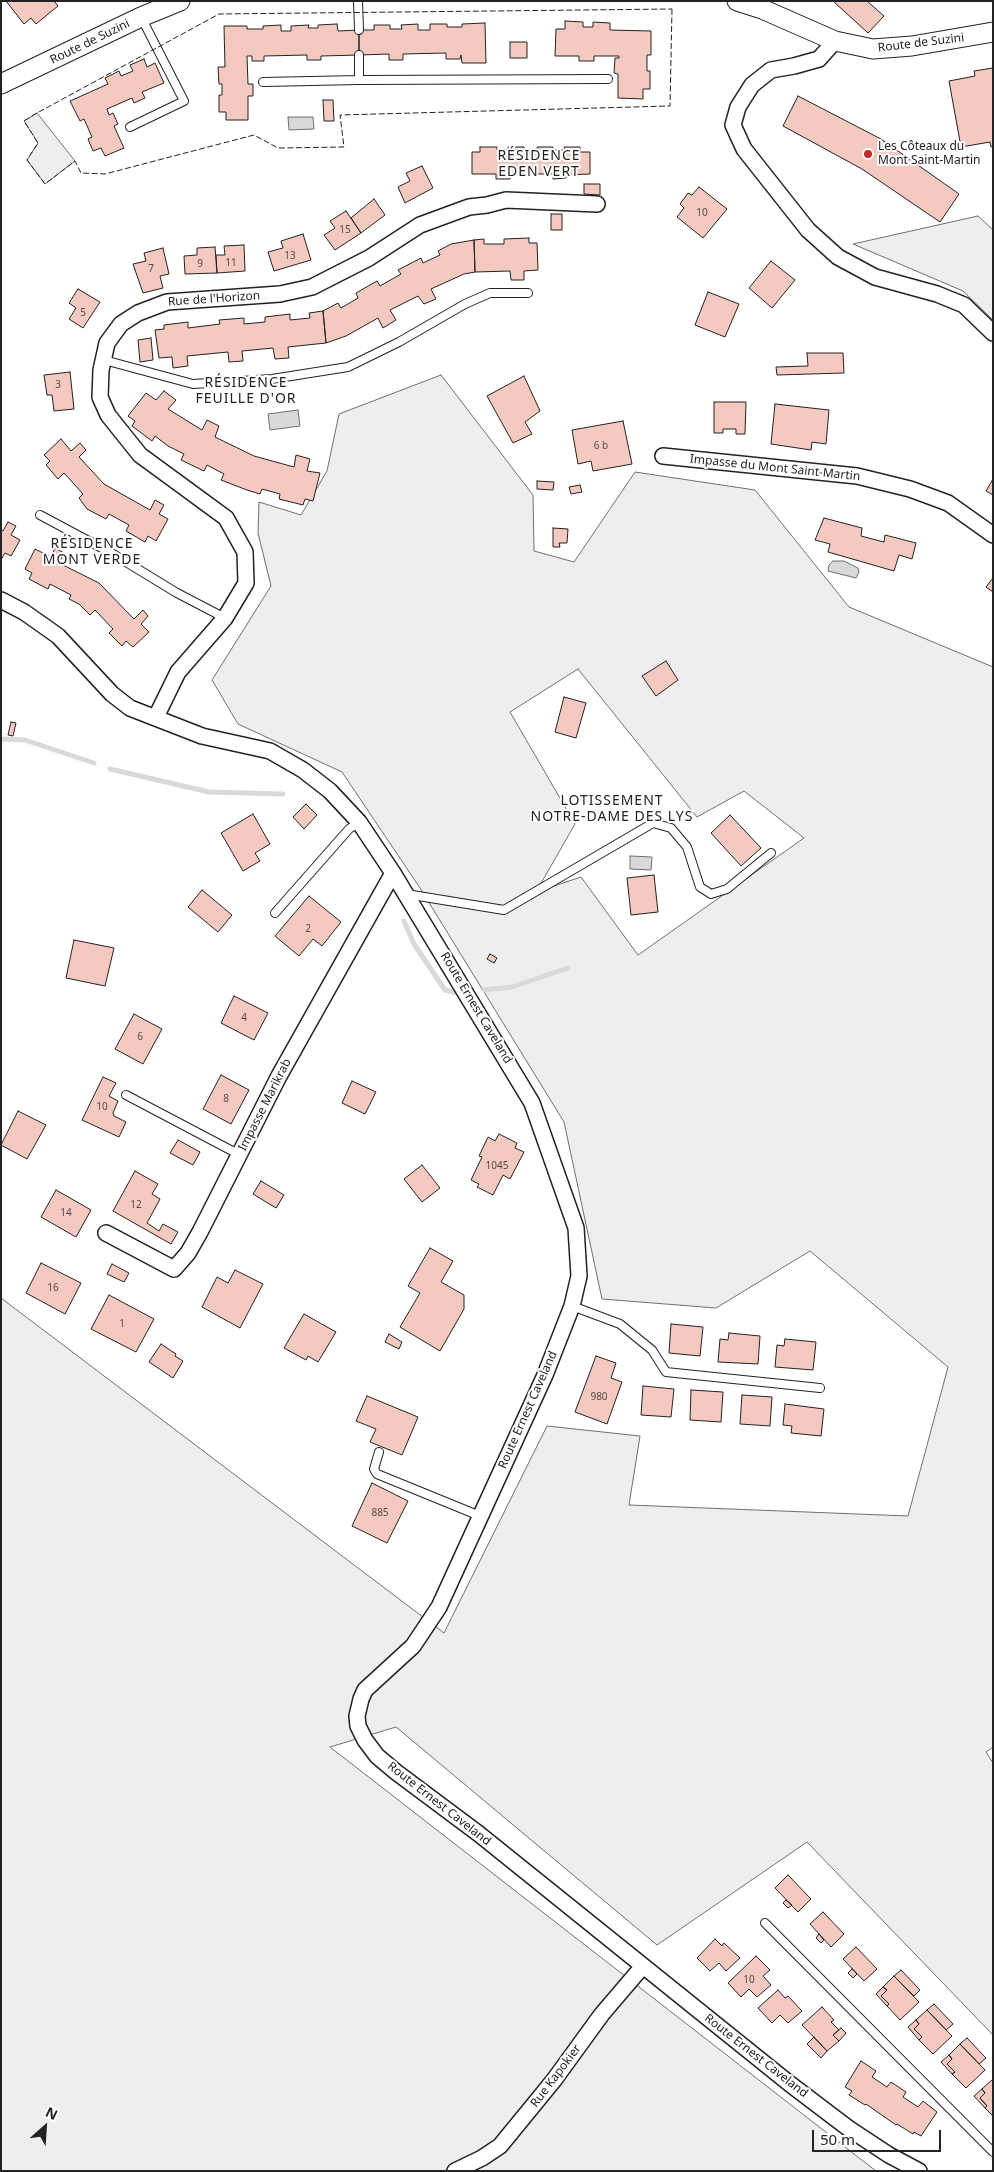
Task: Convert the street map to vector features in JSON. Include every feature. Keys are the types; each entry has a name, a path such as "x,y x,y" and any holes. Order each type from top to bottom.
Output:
{"street":[{"name":"Route de Suzini","path":"1,84 141,17 180,1"},
{"name":"Route de Suzini","path":"737,1 762,9 835,41 873,49 912,46 993,32"},
{"path":"835,41 819,59 771,70 752,85 738,107 733,125 744,149 808,230 838,257 875,277 937,294 964,305 993,333"},
{"name":"Rue de l'Horizon","path":"156,717 178,672 225,618 246,583 245,552 226,518 140,455 108,415 100,397 101,370 107,343 121,324 138,313 167,302 280,294 312,287 369,258 420,225 469,206 487,205 506,200 597,204"},
{"name":"Impasse du Mont Saint-Martin","path":"663,456 857,476 910,489 948,503 993,535"},
{"name":"Route Ernest Caveland","path":"1,600 24,612 58,636 112,694 130,708 202,736 270,751 303,770 330,791 359,822 406,894 532,1103 576,1228 579,1276 572,1306 545,1375 439,1608 413,1646 365,1690 359,1706 358,1726 365,1740 377,1756 390,1767 479,1834 848,2128 889,2155 919,2171"},
{"name":"Impasse Marikrab","path":"106,1234 174,1268 188,1253 279,1076 393,873"},
{"name":"Rue Kapokier","path":"455,2171 482,2158 500,2146 554,2080 602,2014 643,1966"}],"lane":[{"path":"358,1 359,30"},
{"path":"130,128 184,101 141,17"},
{"path":"359,55 359,80"},
{"path":"263,82 608,79"},
{"path":"104,360 193,384 263,380 348,367 399,342 465,304 490,293 528,293"},
{"path":"40,515 113,554 177,593 225,618"},
{"path":"275,913 349,829 359,822"},
{"path":"406,894 504,910 653,823 671,828 687,847 700,887 710,894 727,889 771,853"},
{"path":"126,1095 240,1154"},
{"path":"572,1306 620,1324 652,1350 666,1372 820,1388"},
{"path":"380,1452 374,1469 377,1474 480,1516"},
{"path":"766,1923 993,2152"}],"shaded area":[{"path":"37,113 75,161 45,184 27,160 38,143 24,121"},
{"path":"288,117 313,117 314,129 289,130"},
{"path":"978,216 993,230 993,320 963,291 853,244"},
{"path":"441,375 533,495 534,551 574,562 635,472 755,490 849,607 993,667 993,1747 986,1752 993,1763 993,2035 807,1842 657,1945 396,1727 330,1747 876,2171 1,2171 1,1298 444,1633 547,1426 640,1436 629,1505 908,1516 948,1367 810,1251 716,1308 602,1299 564,1122 420,888 342,772 238,724 212,680 271,586 258,533 259,502 301,515 327,471 339,414","holes":["578,669 697,817 744,791 804,838 638,955 581,877 536,892 575,824 510,712"]},
{"path":"298,410 300,426 270,430 268,414"},
{"path":"833,561 844,561 858,568 859,572 856,578 828,571 829,565"},
{"path":"630,856 652,857 651,870 630,869"}],"building":[{"path":"6,1 54,1 58,6 36,24 31,18 24,24"},
{"path":"833,1 867,1 884,16 868,33"},
{"path":"565,21 583,22 583,27 593,27 593,22 610,23 610,30 651,31 651,55 647,55 647,71 650,71 650,89 643,89 643,99 618,98 618,74 614,73 615,58 619,58 619,56 594,56 594,61 579,61 579,56 555,56 556,29 565,29"},
{"path":"485,23 486,63 462,63 461,55 460,59 446,59 446,53 403,54 403,60 389,60 389,54 359,55 359,30 374,30 374,25 390,25 390,29 402,29 401,25 418,24 418,30 430,30 430,24 447,24 447,27 462,27 462,24"},
{"path":"337,24 338,31 359,30 359,55 321,56 321,60 307,60 307,55 264,56 264,61 252,61 252,56 247,56 248,84 253,84 253,96 248,96 248,120 226,120 226,112 219,112 219,95 222,95 222,84 219,84 218,67 225,67 224,26 247,26 247,29 263,29 263,26 281,25 281,31 291,31 291,26 309,25 308,28 318,28 318,25"},
{"path":"510,42 527,42 527,58 510,58"},
{"path":"144,59 147,67 155,63 164,83 142,92 145,98 134,103 132,98 107,109 109,115 113,113 118,124 114,126 124,148 105,156 101,148 93,151 88,139 92,137 84,119 80,121 70,101 108,84 105,78 119,71 121,76 133,71 130,65"},
{"path":"993,68 993,146 991,147 990,142 961,147 949,81 975,76 974,71"},
{"name":"Les Côteaux du Mont Saint-Martin","path":"798,96 881,139 959,194 940,222 862,169 783,126"},
{"path":"323,100 333,100 334,121 324,121"},
{"path":"480,147 497,147 497,150 508,150 508,147 524,147 525,152 537,152 537,147 553,147 553,150 565,150 564,147 580,147 580,152 590,152 590,174 566,175 566,178 553,179 553,174 510,174 510,179 496,179 496,174 472,174 472,152 480,152"},
{"path":"422,166 433,188 405,203 398,187 410,181 406,173"},
{"path":"584,184 600,184 600,195 584,194"},
{"path":"699,187 727,209 703,238 677,217 684,208 680,204 688,193 692,195"},
{"path":"374,199 385,215 361,233 351,218"},
{"path":"346,211 361,233 335,250 324,235 335,228 330,221"},
{"path":"551,214 562,214 562,230 551,230"},
{"path":"303,234 311,260 274,271 268,252 283,248 281,241"},
{"path":"529,238 529,243 537,243 538,270 524,271 524,280 511,280 510,271 475,272 474,240 484,239 484,244 504,244 504,239"},
{"path":"474,240 475,272 464,274 431,289 436,299 424,304 418,296 390,310 396,320 383,328 378,318 346,336 326,343 323,311 338,303 341,308 358,298 356,293 377,281 380,286 401,274 398,270 421,258 423,263 440,255 438,251 451,244"},
{"path":"244,245 245,271 217,273 216,255 225,255 224,246"},
{"path":"215,247 217,273 185,274 184,256 197,255 197,248"},
{"path":"163,248 169,274 160,276 163,288 143,293 133,264 146,261 144,253"},
{"path":"771,261 795,280 772,308 749,288"},
{"path":"78,289 100,302 83,328 69,319 76,308 69,303"},
{"path":"708,292 739,304 725,337 695,325"},
{"path":"323,311 326,343 288,347 289,358 275,359 273,348 242,351 243,361 229,362 228,352 187,356 188,366 173,368 172,357 159,358 155,330 164,329 164,325 188,322 188,328 220,324 219,320 244,318 244,324 265,322 265,317 290,314 290,320 310,318 309,313"},
{"path":"151,338 153,360 140,362 138,340"},
{"path":"807,353 843,353 844,373 777,375 776,367 808,366"},
{"path":"70,372 74,409 54,411 52,395 47,395 44,375"},
{"path":"524,376 540,411 525,422 532,434 513,443 487,396"},
{"path":"164,391 176,400 168,409 202,430 207,420 219,426 215,437 254,456 294,467 296,455 310,459 307,471 320,473 313,501 305,499 303,505 279,499 280,494 262,489 260,494 221,480 224,474 207,465 204,471 181,460 184,454 168,446 155,436 152,441 132,426 135,421 128,416 146,393 156,400"},
{"path":"714,402 746,402 745,434 736,434 736,429 723,429 723,433 714,433"},
{"path":"775,404 829,410 826,444 812,442 811,450 771,444"},
{"path":"623,421 632,464 593,471 591,461 578,464 572,430"},
{"path":"61,439 71,451 80,443 86,450 79,457 104,484 150,510 155,500 164,505 159,514 168,519 156,541 148,536 145,542 126,531 129,525 109,514 106,519 87,509 79,498 83,494 64,473 58,479 46,465 50,461 44,455"},
{"path":"993,479 993,495 986,491"},
{"path":"537,481 554,482 553,490 537,489"},
{"path":"580,485 582,492 571,494 569,487"},
{"path":"824,518 862,528 861,536 884,542 885,535 916,543 912,559 899,555 894,571 828,552 830,544 815,540"},
{"path":"8,522 16,526 11,535 20,540 11,556 5,553 1,560 1,530 3,531"},
{"path":"553,528 568,529 567,543 559,543 560,547 553,547"},
{"path":"55,548 64,553 59,563 99,583 134,619 143,610 148,616 141,624 149,632 133,647 126,641 122,646 109,633 113,629 95,610 90,615 79,604 69,599 71,595 50,584 48,589 29,579 32,573 25,569 35,549 51,557"},
{"path":"993,578 993,592 986,587"},
{"path":"666,661 678,680 656,696 642,676"},
{"path":"564,697 586,703 576,738 555,732"},
{"path":"11,722 16,723 13,736 8,735"},
{"path":"306,804 317,815 304,829 293,817"},
{"path":"253,814 270,844 255,853 260,861 243,871 221,833"},
{"path":"730,815 761,848 741,866 711,833"},
{"path":"654,875 658,912 631,915 627,878"},
{"path":"202,890 232,915 218,932 188,907"},
{"path":"309,896 341,922 322,946 313,939 299,956 275,936"},
{"path":"74,940 114,948 105,986 66,978"},
{"path":"490,954 497,958 494,963 487,959"},
{"path":"234,996 268,1013 254,1040 221,1023"},
{"path":"134,1014 162,1029 143,1064 115,1049"},
{"path":"221,1075 249,1090 231,1124 203,1109"},
{"path":"103,1077 116,1083 109,1096 118,1101 113,1113 114,1116 126,1122 119,1137 82,1120"},
{"path":"352,1081 376,1092 365,1114 342,1103"},
{"path":"18,1111 46,1125 27,1159 1,1145"},
{"path":"499,1134 517,1143 515,1148 524,1152 510,1179 503,1175 493,1195 477,1187 479,1184 471,1180 482,1157 479,1156 488,1137 495,1141"},
{"path":"178,1140 200,1152 193,1165 170,1153"},
{"path":"422,1165 440,1188 422,1202 404,1179"},
{"path":"135,1171 158,1184 152,1194 160,1199 147,1223 159,1231 163,1224 178,1232 171,1244 113,1211"},
{"path":"261,1181 284,1195 276,1208 253,1194"},
{"path":"56,1190 91,1210 76,1237 41,1217"},
{"path":"430,1248 453,1261 441,1282 464,1295 464,1309 440,1351 400,1327 420,1293 408,1286"},
{"path":"41,1263 81,1283 65,1314 26,1293"},
{"path":"112,1264 129,1273 124,1282 107,1274"},
{"path":"235,1270 263,1284 240,1328 202,1307 217,1277 228,1283"},
{"path":"109,1295 154,1319 136,1352 91,1329"},
{"path":"304,1314 336,1332 318,1362 308,1356 306,1360 284,1348"},
{"path":"671,1324 703,1327 700,1356 669,1353"},
{"path":"729,1333 760,1336 758,1364 718,1362 720,1339 728,1340"},
{"path":"389,1334 402,1342 399,1349 385,1342"},
{"path":"785,1339 816,1342 813,1370 775,1367 777,1345 784,1346"},
{"path":"161,1344 183,1361 173,1378 149,1362"},
{"path":"596,1356 616,1363 611,1378 622,1382 607,1424 575,1412"},
{"path":"643,1386 674,1389 671,1417 641,1415"},
{"path":"691,1390 723,1392 721,1422 690,1420"},
{"path":"742,1395 772,1397 770,1426 740,1424"},
{"path":"367,1396 418,1417 402,1455 370,1442 376,1429 356,1421"},
{"path":"785,1404 824,1409 821,1436 791,1433 792,1426 783,1425"},
{"path":"372,1483 408,1501 387,1543 352,1526"},
{"path":"788,1875 811,1899 798,1912 775,1888"},
{"path":"786,1900 792,1905 788,1908 783,1903"},
{"path":"823,1912 844,1934 831,1947 810,1924"},
{"path":"819,1934 824,1940 821,1943 816,1938"},
{"path":"715,1939 722,1946 724,1943 740,1958 726,1971 719,1963 710,1971 697,1958"},
{"path":"856,1947 877,1969 864,1981 843,1959"},
{"path":"756,1956 770,1970 763,1976 771,1985 757,1997 749,1989 741,1997 728,1983"},
{"path":"852,1969 857,1974 853,1978 848,1973"},
{"path":"901,1970 920,1990 914,1996 894,1976"},
{"path":"894,1976 919,2002 900,2020 887,2006 889,2004 881,1996 887,1990 883,1987"},
{"path":"883,1987 887,1990 881,1996 889,2004 887,2006 876,1994"},
{"path":"778,1990 785,1998 788,1996 802,2011 788,2023 780,2015 772,2023 758,2008"},
{"path":"934,2004 953,2024 946,2030 927,2010"},
{"path":"822,2007 834,2020 831,2022 839,2030 833,2035 839,2041 827,2051 802,2025"},
{"path":"927,2010 952,2036 933,2054 919,2040 922,2037 914,2029 919,2024 916,2020"},
{"path":"916,2020 919,2024 914,2029 922,2037 919,2040 908,2027"},
{"path":"841,2028 846,2033 839,2041 833,2035"},
{"path":"814,2037 827,2051 821,2058 807,2044"},
{"path":"967,2038 986,2058 979,2064 960,2044"},
{"path":"960,2044 985,2070 966,2088 952,2074 955,2072 947,2064 952,2059 949,2055"},
{"path":"949,2055 952,2059 947,2064 955,2072 952,2074 941,2062"},
{"path":"861,2061 876,2071 872,2077 887,2087 891,2082 906,2092 903,2097 918,2107 923,2101 937,2112 921,2136 896,2125 866,2104 849,2095 852,2091 845,2087"},
{"path":"993,2079 993,2116 985,2108 987,2106 980,2098 985,2093 982,2089"},
{"path":"982,2089 985,2093 980,2098 987,2106 985,2108 974,2096"}],"waterway":[{"path":"1,739 25,740 94,763"},
{"path":"110,769 209,792 283,794"},
{"path":"404,921 414,944 445,990 457,993"},
{"path":"485,990 512,987 568,968"}],"fence":[{"path":"672,9 670,106 340,115 344,147 278,148 254,135 105,174 81,173 75,161 45,184 27,160 38,143 24,121 219,14 672,9"}],"place":[{"name":"Les Côteaux du Mont Saint-Martin","path":"868,154"}],"district":[{"name":"RÉSIDENCE EDEN VERT","path":"539,164"},
{"name":"RÉSIDENCE FEUILLE D'OR","path":"246,392"},
{"name":"RÉSIDENCE MONT VERDE","path":"92,552"},
{"name":"LOTISSEMENT NOTRE-DAME DES LYS","path":"612,810"}]}
